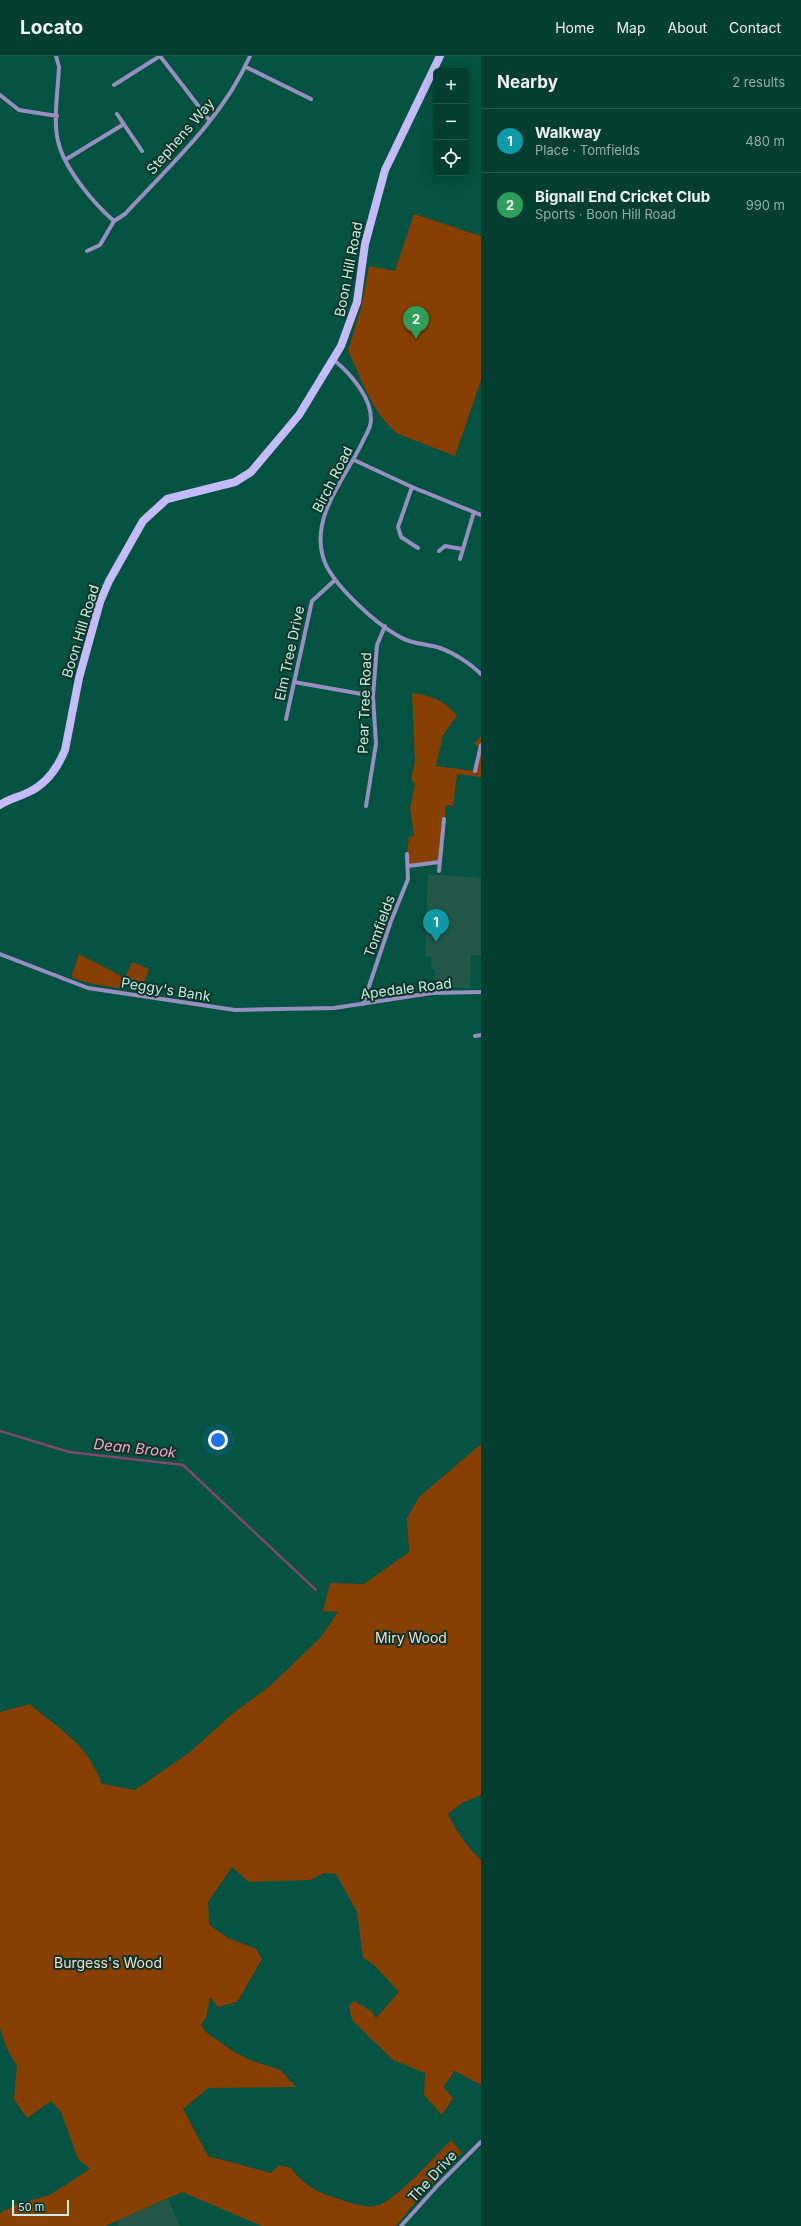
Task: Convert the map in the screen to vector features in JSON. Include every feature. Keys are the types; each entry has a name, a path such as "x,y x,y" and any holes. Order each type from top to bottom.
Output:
{"street":[{"path":"56,56 59,67 57,116 58,140 65,160 99,208 114,221"},
{"path":"114,85 160,56 210,121"},
{"name":"Stephens Way","path":"87,251 100,246 114,221 125,214 210,121 229,96 250,56"},
{"name":"Boon Hill Road","path":"0,805 36,788 54,771 61,761 65,750 79,678 100,602 109,581 143,521 166,499 235,482 251,472 299,415 334,360 356,308 366,237 385,170 440,56"},
{"path":"246,66 311,99"},
{"path":"0,95 19,110 57,116"},
{"path":"117,114 142,151"},
{"path":"65,160 124,124"},
{"name":"Birch Road","path":"334,360 362,390 368,406 370,426 354,460 326,509 321,528 323,557 335,580 356,602 400,638 442,648 481,674"},
{"path":"354,460 412,487 481,515"},
{"path":"412,487 398,527 401,537 417,548 413,552"},
{"path":"460,559 474,512"},
{"path":"439,551 445,546 462,549"},
{"name":"Elm Tree Drive","path":"286,719 312,601 335,580"},
{"name":"Pear Tree Road","path":"366,806 376,744 373,696 377,645 384,626"},
{"path":"294,682 373,696"},
{"path":"475,771 481,745"},
{"path":"439,871 444,819"},
{"name":"Tomfields","path":"363,1004 391,921 408,879 407,854"},
{"path":"408,866 440,862"},
{"name":"Peggy's Bank","path":"0,954 88,988 235,1010 334,1008"},
{"name":"Apedale Road","path":"334,1008 432,993 481,992"},
{"path":"475,1036 481,1035"},
{"name":"The Drive","path":"401,2226 438,2185 481,2142"}],"shaded area":[{"path":"428,874 481,878 481,955 471,955 470,988 435,988 435,969 431,969 432,957 425,956"},
{"path":"168,2199 180,2226 118,2226 118,2220"}],"green space":[{"path":"414,214 481,236 481,380 455,456 398,434 389,426 381,417 368,396 348,351 361,308 369,266 395,271"},
{"path":"412,693 437,699 452,710 457,716 443,735 436,766 474,771 480,747 474,744 481,736 481,777 457,774 453,806 446,805 440,862 408,866 407,854 409,837 414,836 410,808 415,784 411,779 415,762"},
{"path":"79,954 125,978 132,962 149,969 144,983 125,982 124,989 92,984 71,977"},
{"name":"Burgess's Wood","path":"481,1444 481,1795 462,1803 448,1814 462,1838 481,1860 481,2085 455,2071 443,2087 453,2098 442,2115 424,2095 425,2073 393,2060 352,2020 349,2006 354,2001 371,2011 376,2018 399,1992 373,1964 363,1958 357,1912 336,1874 324,1873 310,1880 249,1882 232,1867 208,1902 209,1925 228,1938 256,1949 262,1959 237,2002 218,2007 210,1997 206,2018 201,2025 207,2033 234,2052 250,2060 280,2070 296,2087 208,2088 183,2109 208,2156 271,2173 279,2165 291,2168 300,2179 317,2191 350,2203 361,2205 375,2206 393,2197 451,2140 462,2153 423,2193 396,2226 262,2226 182,2192 105,2226 0,2226 0,2213 17,2204 50,2195 90,2169 78,2159 61,2112 51,2101 27,2118 14,2099 17,2066 6,2047 0,2028 0,1712 30,1704 81,1748 96,1770 102,1784 135,1790 190,1752 232,1714 270,1686 320,1638 338,1612 323,1611 330,1583 364,1584 409,1552 407,1518 419,1497"}],"waterway":[{"name":"Dean Brook","path":"0,1431 69,1452 183,1465 316,1590"}],"place":[{"name":"Bignall End Cricket Club","path":"416,339"},
{"name":"Walkway","path":"436,942"}],"park label":[{"name":"Miry Wood","path":"411,1637"}]}
